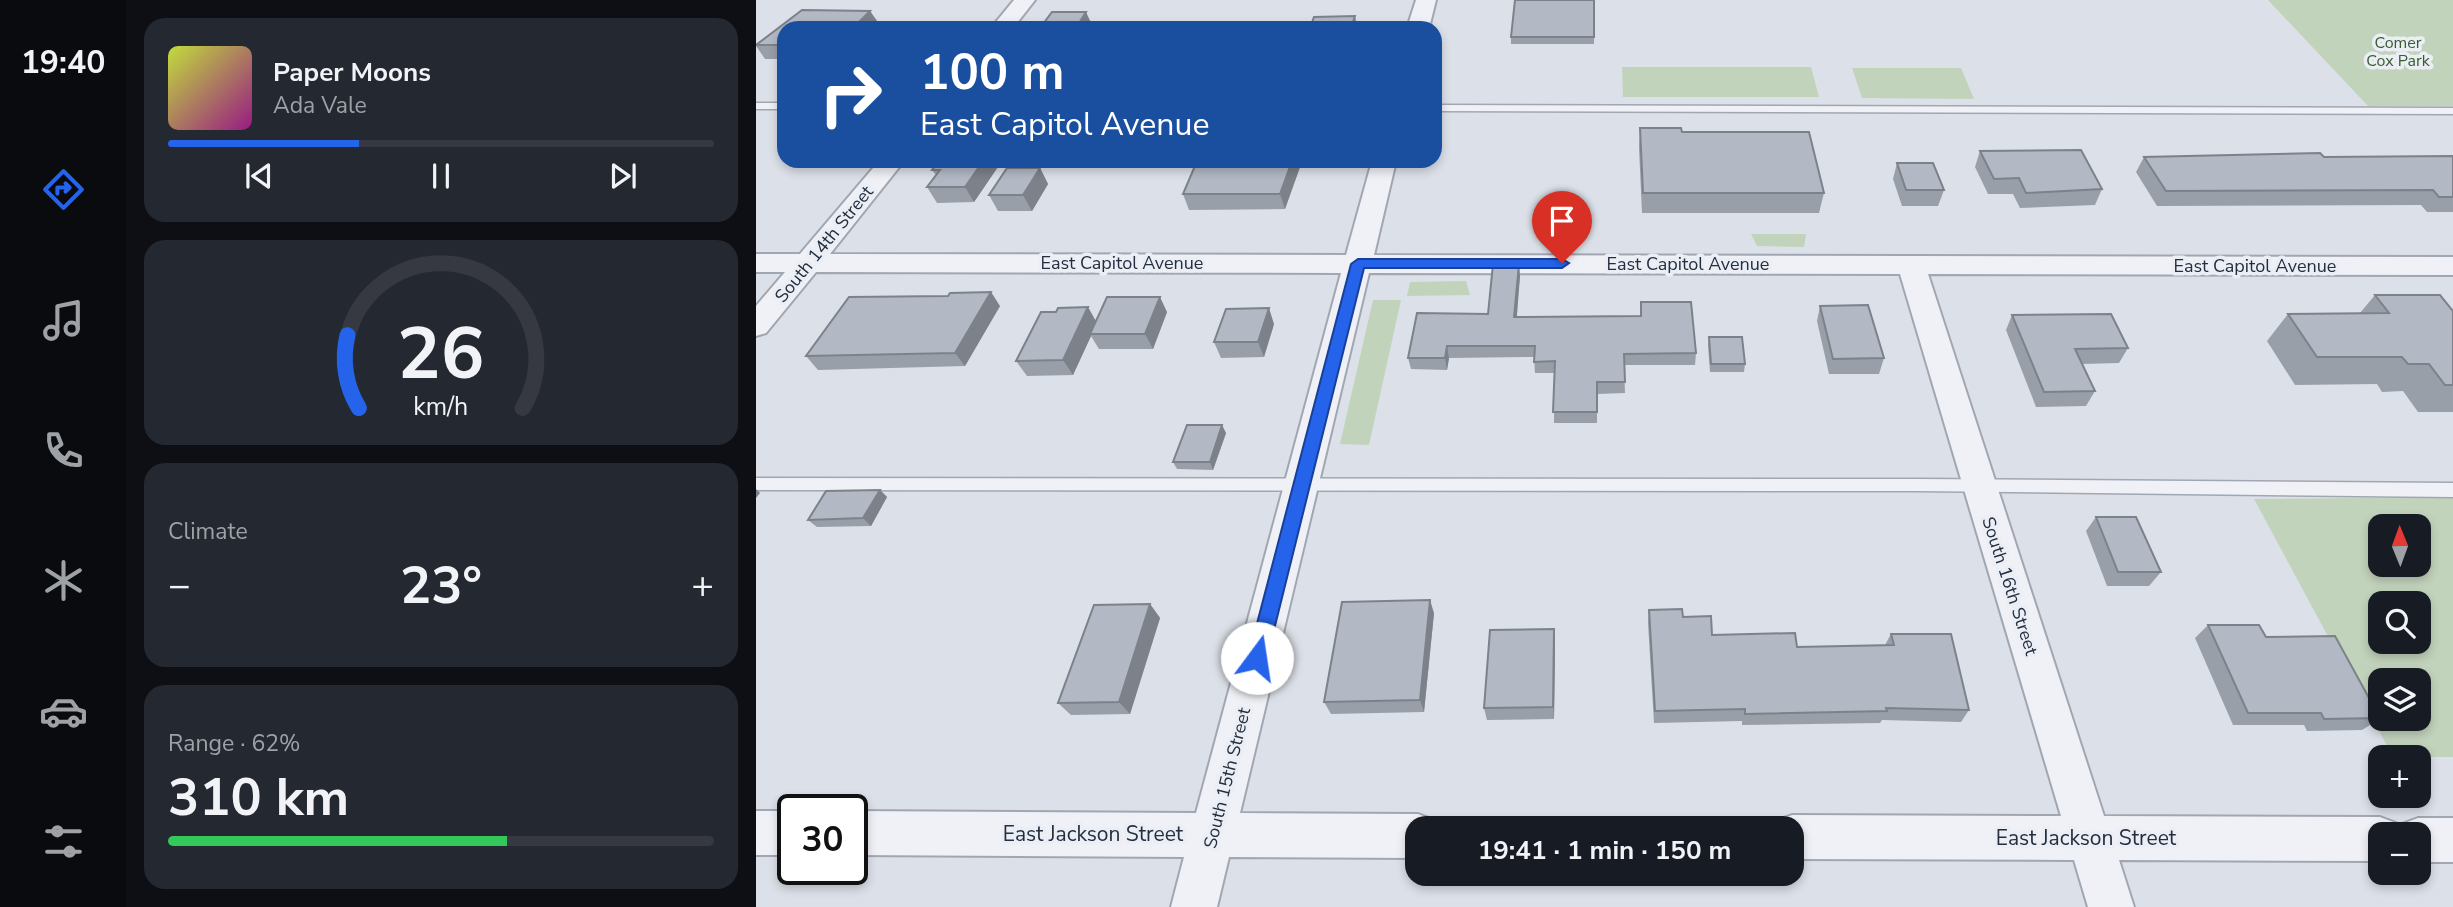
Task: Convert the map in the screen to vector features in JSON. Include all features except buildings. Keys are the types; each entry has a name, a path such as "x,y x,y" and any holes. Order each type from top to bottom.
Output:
{"street":[{"path":"1008,21 1025,0"},
{"path":"1420,21 1426,0"},
{"name":"South 14th Street","path":"756,326 886,168"},
{"name":"South 15th Street","path":"1194,907 1382,168"},
{"name":"East Capitol Avenue","path":"756,264 2453,266"},
{"name":"South 16th Street","path":"1911,265 2112,907"},
{"path":"756,833 777,833"},
{"name":"East Jackson Street","path":"868,833 1405,836"},
{"name":"East Jackson Street","path":"1804,837 2368,839"},
{"path":"2431,840 2453,840"}],"lane":[{"path":"756,106 777,106"},
{"path":"1442,108 2453,111"},
{"path":"756,484 2453,490"}],"green space":[{"name":"Comer Cox Park","path":"2268,0 2453,0 2453,106 2368,106"},
{"path":"1622,67 1811,67 1819,97 1623,97"},
{"path":"1852,68 1961,68 1974,99 1862,98"},
{"path":"1751,234 1806,234 1804,247 1757,246"},
{"path":"1466,281 1470,295 1407,296 1410,282"},
{"path":"1373,300 1401,300 1369,445 1340,444"},
{"path":"2453,497 2453,757 2431,757 2431,745 2387,745 2379,731 2431,731 2431,668 2368,668 2368,711 2254,499"}],"route":[{"path":"1257,658 1358,264 1562,263"}]}
